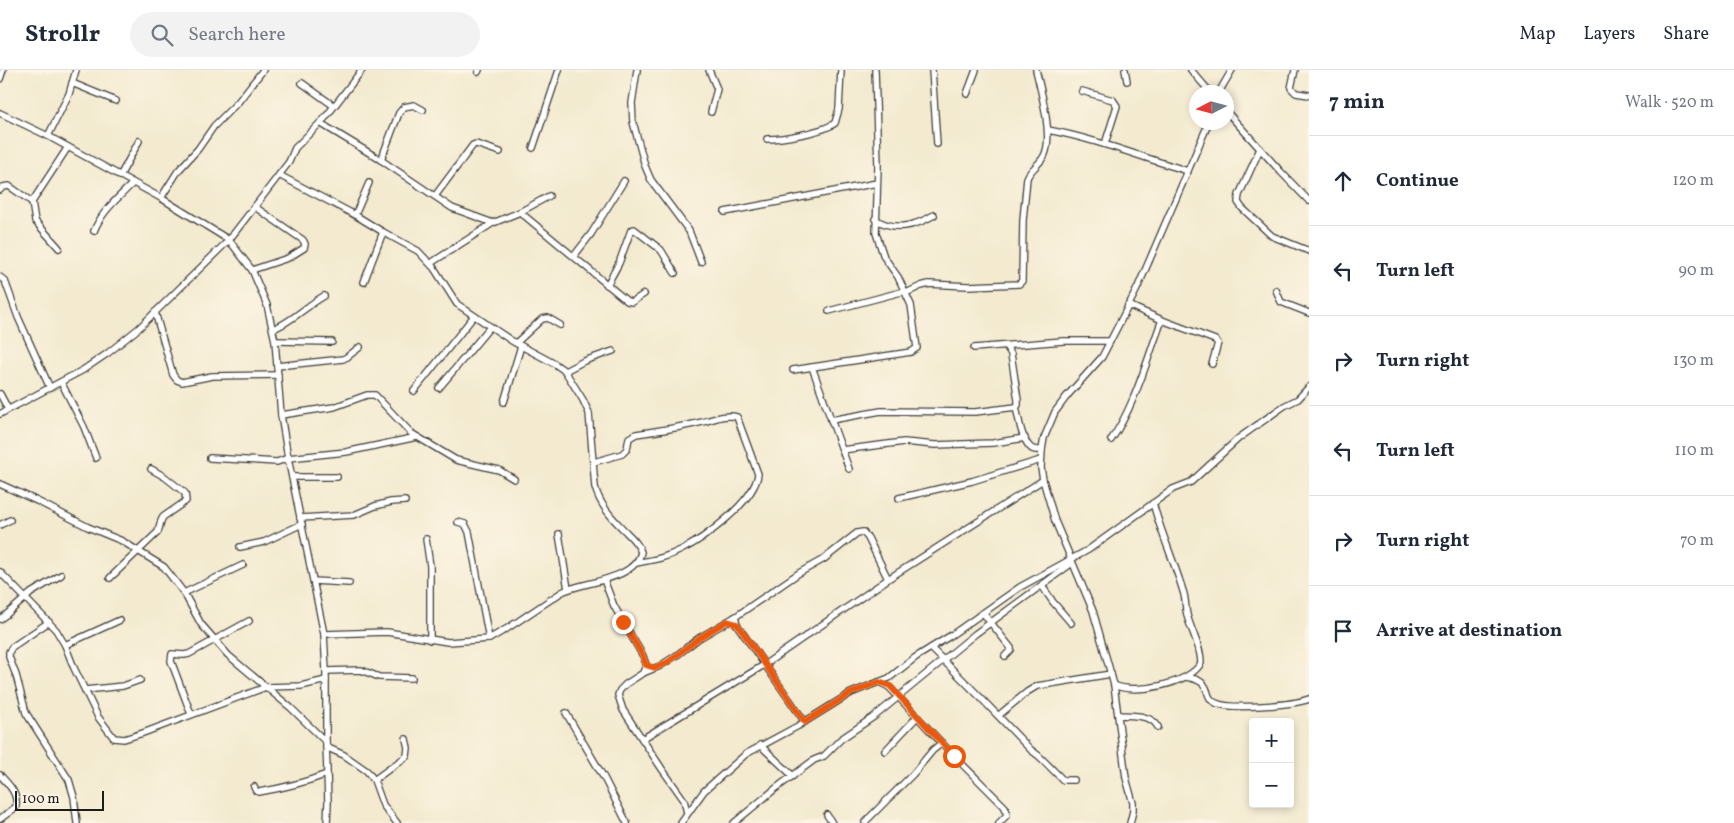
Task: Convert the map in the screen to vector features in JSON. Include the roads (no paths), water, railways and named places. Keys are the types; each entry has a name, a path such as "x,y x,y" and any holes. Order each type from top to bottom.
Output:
{"street":[{"path":"0,79 3,70"},
{"path":"48,136 59,115 76,70"},
{"path":"0,414 61,382 108,353 139,328 229,240 279,176 289,162 293,152 320,123 362,70"},
{"path":"533,148 560,70"},
{"path":"637,70 632,103 633,122 647,173 690,231 701,262"},
{"path":"709,70 717,89 711,112"},
{"path":"767,139 788,137 826,128 834,123 839,109 841,70"},
{"path":"793,370 916,350 918,344 913,315 906,292 884,257 877,240 875,219 877,183 875,70"},
{"path":"932,70 936,144"},
{"path":"967,94 976,70"},
{"path":"829,311 906,292 929,284 968,286 1019,284 1022,281 1024,276 1023,220 1028,178 1029,173 1041,163 1048,147 1048,130 1036,70"},
{"path":"1125,70 1127,81"},
{"path":"1191,70 1204,85"},
{"path":"1223,85 1232,70"},
{"path":"1295,70 1291,88 1296,93 1309,95"},
{"path":"161,198 178,171 198,149 214,126 238,102 260,71"},
{"path":"72,82 116,101"},
{"path":"302,83 334,106"},
{"path":"1082,91 1113,100 1116,103 1117,106 1105,144"},
{"path":"381,160 399,113 404,107 414,105 423,110"},
{"path":"0,113 48,136 161,198 229,240 252,270 267,305 273,329 281,415 288,458 324,634 328,823"},
{"path":"1234,120 1309,200"},
{"path":"320,123 381,160 460,212 493,223"},
{"path":"1048,130 1105,144 1140,157 1188,171"},
{"path":"1130,823 1133,803 1126,778 1112,674 1093,611 1055,521 1043,480 1042,450 1044,438 1055,412 1102,357 1137,289 1205,130"},
{"path":"120,176 139,141"},
{"path":"435,196 472,145 476,144 500,152"},
{"path":"59,248 35,221 32,202 68,147"},
{"path":"1260,149 1239,195 1238,202 1272,236 1309,251"},
{"path":"279,176 355,215 418,251 431,263 454,301 490,327 565,371 589,413 595,487 598,498 603,507 635,540 639,547 640,556 636,563 627,570 604,580 568,589 489,639 448,642 387,632 324,634"},
{"path":"574,256 591,234 624,180"},
{"path":"355,215 369,182"},
{"path":"94,231 99,219 106,210 133,183"},
{"path":"725,212 877,183"},
{"path":"0,190 2,187 9,186 32,202"},
{"path":"431,263 493,223 520,212 549,196"},
{"path":"252,270 288,258 304,248 305,244 303,240 255,206"},
{"path":"520,212 629,302 636,301 644,294"},
{"path":"875,219 890,226 904,226 922,222 934,215"},
{"path":"607,285 619,263 632,229 658,247 675,272"},
{"path":"364,282 383,232"},
{"path":"0,276 5,281 18,317 50,388"},
{"path":"1276,290 1281,302 1309,313"},
{"path":"273,329 283,325 310,304 324,296"},
{"path":"1128,305 1218,343 1212,364"},
{"path":"155,312 173,375 177,380 182,382 212,376 278,375"},
{"path":"414,391 474,316"},
{"path":"504,402 519,345 542,319 548,318 560,325"},
{"path":"1111,440 1120,428 1130,406 1162,320"},
{"path":"439,388 490,327"},
{"path":"974,348 1063,340 1110,341"},
{"path":"275,341 332,342"},
{"path":"1011,354 1015,345"},
{"path":"1006,346 1011,354 1018,400 1016,407 1025,438 1030,447 1035,450 1042,450"},
{"path":"277,366 343,359 360,347"},
{"path":"565,371 584,361 613,351"},
{"path":"812,367 849,469"},
{"path":"61,382 84,428 96,458"},
{"path":"681,823 698,798 736,762 760,745 805,722 851,693 888,678 1020,587 1071,561 1088,550 1177,486 1194,479 1239,438 1284,406 1298,399 1309,387"},
{"path":"0,394 8,410"},
{"path":"281,415 334,407 375,394 417,438 456,460 498,470 514,479"},
{"path":"831,420 881,411 975,412 1016,407"},
{"path":"594,462 622,454 626,451 629,438 636,434 724,417 737,417 758,474 751,492 710,533 680,551 657,559 636,563"},
{"path":"210,458 277,462 288,458 346,452 417,438"},
{"path":"842,450 904,442 935,445 993,443 1025,438"},
{"path":"899,498 972,481 1041,460"},
{"path":"110,578 158,532 164,517 186,501 185,493 166,477 151,470"},
{"path":"292,476 337,477"},
{"path":"642,739 764,665 888,578 1043,480"},
{"path":"0,484 100,533 122,541 164,567 184,593 202,624 228,655 291,708 326,745 363,766 374,780 383,805 397,823"},
{"path":"240,546 264,542 301,521 354,515 376,506 405,500"},
{"path":"1114,685 1122,689 1151,688 1193,674 1201,663 1201,657 1186,613 1184,593 1166,546 1154,503"},
{"path":"1145,508 1156,512"},
{"path":"0,525 10,520"},
{"path":"458,522 465,524 469,532 489,639"},
{"path":"687,813 684,800 623,710 618,695 623,686 643,672 668,662 699,638 735,617 799,573 824,559 857,533 864,532 888,578"},
{"path":"559,534 568,589"},
{"path":"426,539 430,566 430,640"},
{"path":"734,823 814,760 824,756 835,744 869,721 990,622 1042,586 1071,561"},
{"path":"184,593 243,565"},
{"path":"0,572 49,622 65,644 74,668 98,717 109,733 119,739 143,733 266,687 300,686 326,680"},
{"path":"0,618 31,593 61,575"},
{"path":"604,580 610,600 643,656 646,665 643,672"},
{"path":"313,581 349,583"},
{"path":"1042,586 1056,607 1071,623"},
{"path":"983,614 1011,648 1005,656"},
{"path":"735,617 737,624 764,665 805,722"},
{"path":"65,644 120,620"},
{"path":"191,714 171,657 172,654 189,654 249,620"},
{"path":"727,621 737,624"},
{"path":"49,622 12,647 8,657 26,713 72,787 76,823"},
{"path":"931,648 1063,780 1074,780"},
{"path":"646,665 655,668"},
{"path":"326,671 361,670 379,677 412,678"},
{"path":"999,715 1037,686 1112,674"},
{"path":"1186,677 1202,681 1216,704 1266,705 1309,699"},
{"path":"888,678 890,686 917,717 1006,807 1007,815 999,823"},
{"path":"85,690 118,687 140,680"},
{"path":"879,682 890,686"},
{"path":"1116,695 1122,689"},
{"path":"566,713 604,778 627,823"},
{"path":"1119,715 1151,720 1158,727"},
{"path":"884,751 917,717"},
{"path":"374,780 406,756 408,748 406,739"},
{"path":"865,822 933,750 942,743"},
{"path":"760,745 794,776"},
{"path":"326,756 336,752"},
{"path":"254,787 259,792 282,788 297,785 327,774"},
{"path":"0,775 13,791 17,804 16,807 0,819"},
{"path":"684,800 698,798"},
{"path":"827,816 832,823"}]}
